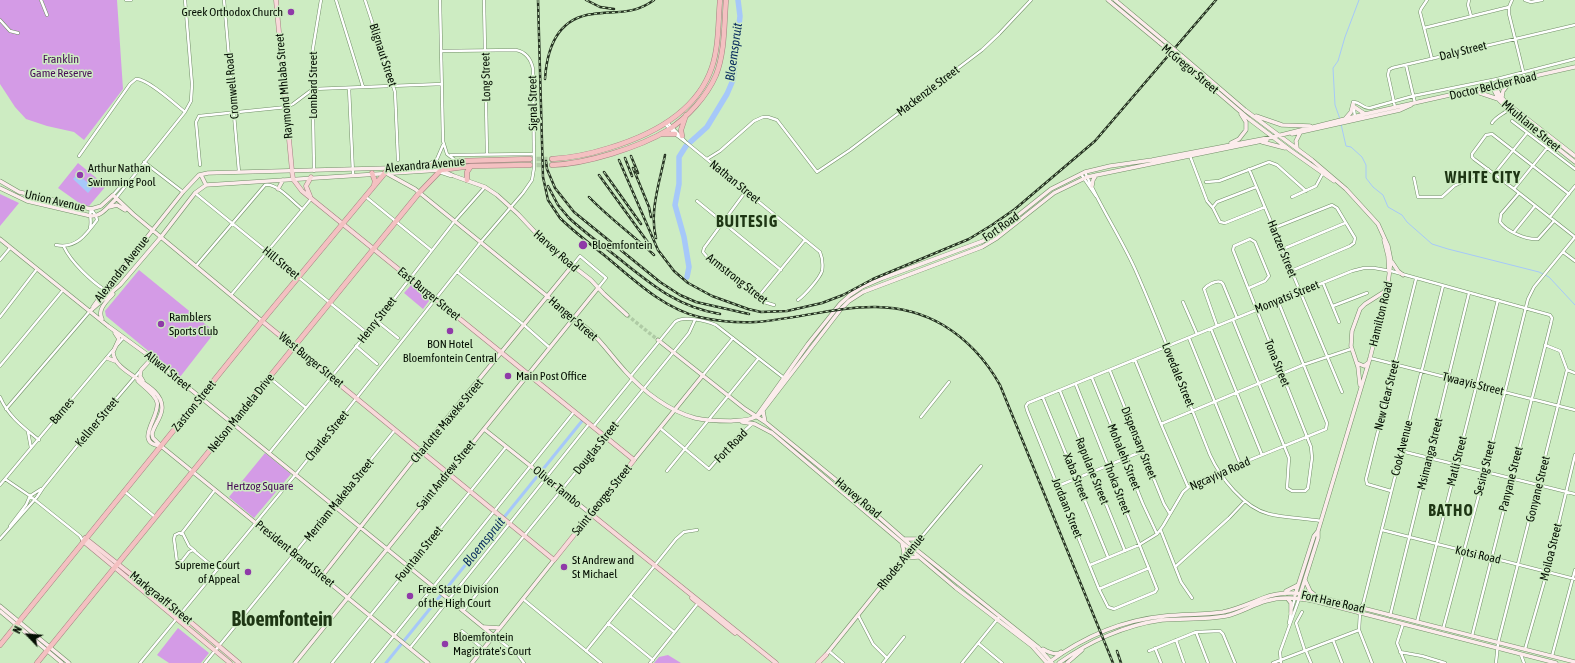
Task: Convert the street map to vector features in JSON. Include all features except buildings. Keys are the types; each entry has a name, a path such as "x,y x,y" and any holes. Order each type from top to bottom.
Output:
{"highway":[{"path":"552,159 571,158 625,143 649,133 666,123 692,100 704,85 710,73 715,55 720,0"},
{"path":"552,165 572,163 622,150 671,128 686,115 705,94 718,70 722,46 726,0"},
{"path":"682,136 686,115"},
{"path":"656,136 675,134"},
{"name":"Alexandra Avenue","path":"389,168 460,161 530,159"},
{"path":"440,171 441,163"},
{"name":"Alexandra Avenue","path":"440,171 471,166 530,165"},
{"path":"467,180 467,172 471,166"},
{"name":"Zastron Street","path":"0,645 84,539 389,168"},
{"name":"Nelson Mandela Drive","path":"37,663 396,221 419,193 440,171"},
{"path":"372,173 374,186"}],"main road":[{"name":"Raymond Mhlaba Street","path":"276,0 292,172"},
{"name":"McGregor Street","path":"1108,0 1160,44 1280,136"},
{"name":"McGregor Street","path":"1115,0 1163,40 1180,58 1240,111 1274,138"},
{"name":"Doctor Belcher Road","path":"1355,118 1394,107 1472,91 1575,67"},
{"path":"1472,91 1488,94 1501,99 1502,91 1510,82"},
{"name":"Mkuhlane Street","path":"1494,85 1501,99 1510,108 1575,162"},
{"name":"Doctor Belcher Road","path":"1280,136 1300,133 1355,118 1400,110 1413,104"},
{"path":"1343,121 1351,112 1353,105 1365,114"},
{"name":"Mkuhlane Street","path":"1510,108 1575,156"},
{"path":"1225,146 1239,139 1246,130 1246,122 1240,111"},
{"path":"1251,114 1282,125 1319,126"},
{"name":"Doctor Belcher Road","path":"1280,136 1319,126 1331,125"},
{"path":"1297,148 1296,141 1300,133"},
{"name":"Fort Road","path":"756,417 758,412 838,313 856,295 871,288 975,250 997,238 1054,193 1085,178 1097,174 1259,142 1280,136"},
{"name":"Hamilton Road","path":"1280,136 1297,148 1363,207 1382,230 1388,246 1391,261 1384,304 1369,360 1318,530 1318,538 1300,596"},
{"name":"Fort Road","path":"731,421 748,420 756,417 763,411 828,318 850,294 862,287 974,245 997,232 1051,189 1083,173 1105,167 1274,138"},
{"name":"Hamilton Road","path":"1274,138 1324,172"},
{"path":"1259,142 1290,150"},
{"name":"Alexandra Avenue","path":"90,311 183,192 201,175 208,172 292,172 389,168"},
{"name":"Alexandra Avenue","path":"90,311 120,285 161,237 195,193 206,184 257,182 353,174 440,171"},
{"name":"Harvey Road","path":"440,171 485,187 511,207 545,243 627,315"},
{"path":"292,172 293,179"},
{"name":"Hanger Street","path":"385,173 419,193 574,318 602,343 631,378 643,389 675,410 693,417 709,420 753,423 772,433"},
{"path":"1092,186 1093,180 1097,174"},
{"path":"201,175 206,184"},
{"path":"311,177 306,186 311,199"},
{"name":"East Burger Street","path":"293,179 302,191 311,199 634,460"},
{"path":"278,189 283,180"},
{"name":"Union Avenue","path":"0,181 19,192 91,209 101,206 112,195"},
{"name":"Union Avenue","path":"0,188 21,198 89,216 102,214 116,199"},
{"name":"West Burger Street","path":"112,195 196,267 395,430 471,490 554,560"},
{"path":"39,203 40,198"},
{"path":"107,208 116,205 133,214"},
{"name":"Hamilton Road","path":"1363,207 1383,237 1388,256 1390,271 1385,289 1384,292 1376,298"},
{"name":"Aliwal Street","path":"0,239 108,326 152,358 270,452 494,636"},
{"path":"974,245 975,250"},
{"path":"1391,261 1396,269 1403,275"},
{"name":"Charlotte Maxeke Street","path":"322,576 421,450 572,266"},
{"path":"103,322 100,316 101,309 120,285"},
{"name":"Saint Andrew Street","path":"295,663 598,288"},
{"path":"1360,388 1360,377 1357,363 1351,349 1351,336 1358,312 1365,304 1376,298 1381,300 1384,304"},
{"path":"108,326 118,336 118,342 114,348 113,356 116,361 158,394 161,401 162,410 152,434 153,438 161,446"},
{"name":"Harvey Road","path":"659,340 744,409 765,422 841,484 905,539 919,557 961,592 999,618 1050,662"},
{"path":"106,358 116,361"},
{"name":"Kellner Street","path":"141,370 152,358"},
{"path":"1357,363 1364,366 1369,360"},
{"path":"141,370 140,376 145,384"},
{"name":"Saint Georges Street","path":"472,663 703,375"},
{"name":"President Brand Street","path":"135,377 156,400 157,409 149,428 148,436 150,441 155,446 161,446 428,663"},
{"path":"744,409 758,412"},
{"path":"763,411 765,422"},
{"name":"Fort Road","path":"756,417 772,433"},
{"name":"Oliver Tambo","path":"484,428 755,647 772,663"},
{"name":"Harvey Road","path":"772,433 901,543 912,549 1038,647 1050,662"},
{"path":"837,488 841,484"},
{"name":"Hamilton Road","path":"1295,596 1314,536 1318,530"},
{"name":"Markgraaff Street","path":"84,539 230,663"},
{"path":"905,539 920,539"},
{"path":"901,543 904,552 904,559 919,557"},
{"name":"Rhodes Avenue","path":"828,653 912,549"},
{"name":"Markgraaff Street","path":"116,566 181,614 239,663"},
{"path":"1305,580 1310,590 1318,597"},
{"path":"1279,594 1295,588 1300,582"},
{"name":"Oliver Tambo","path":"687,592 698,603 776,663"},
{"name":"Fort Hare Road","path":"1050,662 1083,640 1107,630 1139,620 1167,616 1224,612 1279,594 1295,596"},
{"name":"Fort Hare Road","path":"1058,663 1091,643 1146,623 1162,620 1225,616 1243,611 1264,602 1295,596 1318,597 1359,611 1417,622 1575,662"},
{"name":"Fort Hare Road","path":"1300,596 1555,663"},
{"path":"1284,597 1290,600 1291,613"},
{"path":"0,606 49,649 69,663"},
{"path":"0,611 18,623"},
{"path":"482,626 500,628"},
{"path":"1038,647 1059,654 1071,645 1083,640"},
{"path":"1067,663 1091,643"},
{"path":"49,649 62,663"},
{"path":"820,662 828,653"}],"street":[{"path":"41,0 47,15"},
{"path":"126,0 131,0"},
{"path":"116,199 184,112 190,101 192,84 185,0"},
{"name":"Cromwell Road","path":"224,0 240,172"},
{"name":"Lombard Street","path":"314,171 312,51 321,0"},
{"path":"336,0 363,87"},
{"name":"Blignaut Street","path":"365,0 395,92 398,160"},
{"path":"440,0 444,141 447,154 453,160 460,161"},
{"name":"Long Street","path":"484,0 487,154"},
{"name":"Mackenzie Street","path":"707,159 720,151 759,118 768,117 780,123 817,172 850,150 982,50 1000,34 1031,0"},
{"path":"1427,0 1420,10 1432,59"},
{"path":"1469,0 1468,6 1471,16"},
{"path":"1512,0 1509,7 1509,14 1525,79"},
{"path":"1525,0 1530,2 1542,0"},
{"path":"1424,28 1509,7"},
{"path":"0,20 10,32 18,33"},
{"name":"Daly Street","path":"1394,107 1388,72 1392,68 1575,25"},
{"name":"Signal Street","path":"441,51 516,50 525,54 530,60 532,69 534,168 532,180 511,207"},
{"path":"1355,118 1353,102 1368,108 1413,96 1575,59"},
{"path":"1406,65 1413,96 1413,104"},
{"path":"79,156 130,84 136,79 141,79 184,112"},
{"path":"200,165 196,122 198,117 201,115 287,107 313,89 442,84"},
{"path":"349,88 353,174"},
{"path":"1492,122 1495,118 1506,113 1510,108"},
{"path":"1512,121 1575,169"},
{"name":"Nathan Street","path":"666,123 682,136 686,142"},
{"name":"Nathan Street","path":"671,128 675,134 821,254 822,268 820,274 798,300"},
{"path":"1494,174 1527,133"},
{"path":"1569,194 1492,134 1488,134 1475,149 1472,157 1575,237"},
{"path":"428,165 437,159 444,141"},
{"path":"1514,189 1547,148"},
{"path":"451,155 534,154"},
{"path":"1190,155 1207,201 1213,208 1220,222 1223,223 1265,207"},
{"path":"144,162 183,192"},
{"path":"1206,182 1218,181 1266,162 1272,162 1306,191"},
{"name":"Hartzer Street","path":"1249,169 1342,392"},
{"path":"1414,178 1418,197 1442,197 1454,186 1488,169"},
{"path":"1292,197 1316,186 1324,172"},
{"name":"Lovedale Street","path":"1083,173 1085,178 1092,186 1128,254 1210,455 1219,473 1246,501 1256,509 1269,514 1321,520"},
{"path":"1085,178 1097,196"},
{"path":"257,182 259,190"},
{"name":"Union Avenue","path":"112,195 121,186 127,183"},
{"path":"196,267 259,190 265,185 270,184 278,189 302,209"},
{"path":"1550,217 1575,186"},
{"name":"Henry Street","path":"270,452 377,321 431,250 485,187"},
{"path":"1213,208 1217,202 1256,187"},
{"name":"Armstrong Street","path":"746,192 704,248 704,253 727,274 764,302 774,305"},
{"name":"Hill Street","path":"195,193 367,333"},
{"path":"1519,193 1501,214 1500,219 1505,228 1530,239 1538,240 1554,221"},
{"path":"366,197 431,250"},
{"path":"231,295 311,199"},
{"path":"697,202 781,270"},
{"path":"1274,228 1332,205 1337,208 1355,238 1353,245 1291,271"},
{"path":"1514,232 1535,206"},
{"name":"Charles Street","path":"140,663 296,474 480,243 511,207"},
{"path":"89,230 91,222 89,216 91,209"},
{"path":"56,245 64,247 78,241 89,230 97,220 91,209"},
{"path":"1283,249 1345,223"},
{"name":"Sesing Street","path":"1444,629 1485,472 1525,307 1530,293 1575,237"},
{"name":"Tona Street","path":"1249,288 1267,280 1269,276 1255,242 1250,239 1236,244 1233,248 1256,310 1311,447 1312,458 1308,488 1305,491 1292,491 1287,488 1290,462 1285,447"},
{"path":"758,297 805,240"},
{"path":"64,247 69,255 90,278 105,290"},
{"path":"0,260 10,248"},
{"path":"1563,252 1575,261"},
{"path":"572,266 580,256 606,278 598,288"},
{"name":"Monyatsi Street","path":"1026,406 1028,403 1076,385 1234,320 1300,291 1358,269 1374,268 1390,271 1525,307 1550,315 1552,318 1551,323"},
{"path":"0,317 37,269"},
{"path":"457,272 524,325 550,348"},
{"name":"New Clear Street","path":"1391,491 1373,487 1365,482 1416,279"},
{"path":"1217,326 1204,289 1206,286 1217,281 1223,284 1237,318"},
{"path":"1323,283 1339,322"},
{"name":"Cook Avenue","path":"1359,630 1359,611 1443,286"},
{"path":"0,366 63,290"},
{"path":"1332,306 1367,293"},
{"name":"Msimanga Street","path":"1390,616 1469,293"},
{"name":"Matli Street","path":"1417,622 1498,300"},
{"path":"1278,301 1303,365"},
{"path":"1183,302 1197,334"},
{"path":"6,409 90,311"},
{"path":"410,648 447,598 545,478 631,378 659,340 675,322 681,319 712,323 785,378"},
{"name":"Douglas Street","path":"463,611 562,491 673,352 691,329 695,320"},
{"path":"1234,320 1285,447"},
{"path":"377,321 398,338"},
{"name":"Panyane Street","path":"1472,636 1551,323"},
{"path":"1211,329 1262,455"},
{"name":"Barnes","path":"0,485 124,337"},
{"name":"Saint Georges Street","path":"703,375 733,338"},
{"path":"1189,338 1240,464"},
{"path":"1545,345 1560,351 1567,370 1575,372"},
{"path":"356,346 377,364"},
{"path":"1161,424 1303,365 1351,349"},
{"path":"667,471 758,359"},
{"path":"1135,360 1188,487"},
{"name":"Twaayis Street","path":"1369,360 1476,384 1575,410"},
{"name":"Ngcayiya Road","path":"1090,565 1139,545 1157,534 1161,530 1183,492 1188,487 1240,464 1324,431 1328,428 1303,365"},
{"name":"Kellner Street","path":"9,528 35,500 43,488 141,370"},
{"name":"Gonyane Street","path":"1495,663 1498,643 1567,370"},
{"name":"Dispensary Street","path":"1110,371 1170,514"},
{"path":"270,377 306,408"},
{"name":"Mohalehi Street","path":"1092,378 1143,504 1157,534"},
{"path":"921,417 949,382"},
{"name":"Thoka Street","path":"1076,385 1157,591 1115,609 1110,609"},
{"name":"Rapulane Street","path":"1060,391 1125,551"},
{"path":"0,397 6,409 14,419 38,440"},
{"name":"Xaba Street","path":"1043,398 1108,558"},
{"name":"Jordaan Street","path":"1026,406 1099,589 1110,609"},
{"path":"372,663 396,636 532,467 574,412"},
{"name":"Fort Road","path":"685,448 709,469 733,441 753,423"},
{"path":"660,428 685,448"},
{"name":"Merriam Makeba Street","path":"205,663 395,430"},
{"path":"28,431 31,448"},
{"name":"Fountain Street","path":"332,663 506,446"},
{"path":"1058,486 1143,451"},
{"path":"1401,451 1575,494"},
{"name":"Moiloa Street","path":"1526,649 1547,572 1575,455"},
{"name":"Rhodes Avenue","path":"912,549 981,466"},
{"name":"Markgraaff Street","path":"5,479 30,496 84,539"},
{"name":"Kellner Street","path":"0,539 26,505 30,496 43,488"},
{"path":"195,550 189,552 182,562 177,562 174,537 177,534 181,534 216,490"},
{"path":"124,491 155,518"},
{"path":"1174,567 1246,501"},
{"path":"586,651 680,534 697,530"},
{"path":"1161,530 1174,567 1192,598"},
{"name":"Kotsi Road","path":"1381,530 1574,579"},
{"path":"181,534 185,537 190,546 217,570"},
{"path":"1099,589 1149,568"},
{"path":"1552,656 1574,579 1575,570"},
{"path":"630,596 674,632"},
{"name":"Hamilton Road","path":"1289,626 1295,596"},
{"name":"Hamilton Road","path":"1280,662 1280,652 1300,596"},
{"path":"523,599 602,663"},
{"path":"650,663 698,603"},
{"path":"1302,612 1296,623 1312,663"},
{"path":"858,615 873,644 887,658"},
{"path":"962,663 999,618"},
{"path":"608,623 653,660"},
{"path":"1403,624 1398,640 1400,652 1405,663"},
{"path":"1273,663 1280,662 1359,630 1372,663"},
{"path":"462,631 483,649"},
{"path":"1149,650 1196,632 1216,631 1221,633 1235,663"},
{"path":"1196,632 1208,663"},
{"path":"494,636 518,655 524,663"},
{"path":"883,663 904,638"},
{"path":"1176,640 1184,663"},
{"path":"1333,640 1342,663"},
{"path":"978,643 1002,663"},
{"path":"1155,648 1161,663"},
{"path":"1400,652 1422,656 1444,663"},
{"path":"828,653 844,663"},
{"path":"1521,655 1524,663"}],"green space":[{"name":"Franklin Game Reserve","path":"0,0 117,0 123,89 84,140 74,132 47,126 26,119 15,107 0,84"},
{"name":"Arthur Nathan Swimming Pool","path":"78,163 106,186 89,206 82,205 58,188"},
{"path":"0,194 19,203 0,226"},
{"name":"Ramblers Sports Club","path":"139,270 215,332 180,377 106,316 105,311"},
{"path":"412,284 429,298 429,301 423,309 404,293"},
{"name":"Hertzog Square","path":"265,453 291,474 254,518 229,497"},
{"path":"178,628 209,653 201,663 169,663 157,655"},
{"path":"668,655 681,663 654,663 659,657"}],"water":[{"path":"77,174 93,187 88,193 73,179"}],"waterway":[{"name":"Bloemspruit","path":"687,277 689,267 684,237 675,205 679,184 679,157 686,146 707,127 727,94 733,80 740,16 738,0"},
{"path":"1340,119 1335,105 1333,68 1338,61 1359,0"},
{"path":"1341,124 1346,146 1351,147 1362,157 1366,165 1366,178 1373,187 1383,195 1388,207 1402,215 1407,222 1432,244 1539,272 1549,277 1575,305"},
{"name":"Bloemspruit","path":"386,663 582,421"}],"tunnel":[{"path":"530,159 552,159"},
{"path":"530,165 552,165"},
{"path":"627,315 658,340"}],"railway":[{"path":"538,0 543,177 548,200 560,218 648,291 672,307 685,313 713,320 756,322 851,308 874,307 897,309 920,314 943,325 960,337 976,351 989,367 1000,385 1113,663"},
{"path":"586,0 600,7 614,9"},
{"path":"545,79 548,56 556,36 571,21 593,14 632,10 647,5 654,0"},
{"path":"619,160 658,250 674,271 688,283 712,296 761,312 787,311 822,303 843,295 873,279 969,239 1015,209 1095,141 1216,0"},
{"path":"656,238 654,228 654,207 665,155"},
{"path":"631,156 638,173"},
{"path":"625,158 632,176"},
{"path":"546,161 547,169 555,188 574,212 660,282 680,295 696,302 749,314"},
{"path":"633,168 649,207 651,217"},
{"path":"604,172 641,224"},
{"path":"599,175 652,248"},
{"path":"548,186 558,205 569,218 652,285 690,306 704,311 720,314"},
{"path":"589,197 654,255"},
{"path":"1117,651 1121,663"}],"place":[{"name":"Greek Orthodox Church","path":"291,12"},
{"name":"Arthur Nathan Swimming Pool","path":"80,175"},
{"name":"Bloemfontein","path":"583,245"},
{"name":"Ramblers Sports Club","path":"161,324"},
{"name":"BON Hotel Bloemfontein Central","path":"450,331"},
{"name":"Main Post Office","path":"508,376"},
{"name":"St Andrew and St Michael","path":"564,567"},
{"name":"Supreme Court of Appeal","path":"248,572"},
{"name":"Free State Division of the High Court","path":"410,596"},
{"name":"Bloemfontein Magistrate's Court","path":"445,644"}],"district":[{"name":"WHITE CITY","path":"1483,178"},
{"name":"BUITESIG","path":"747,222"},
{"name":"BATHO","path":"1451,511"},
{"name":"Bloemfontein","path":"282,620"}]}
